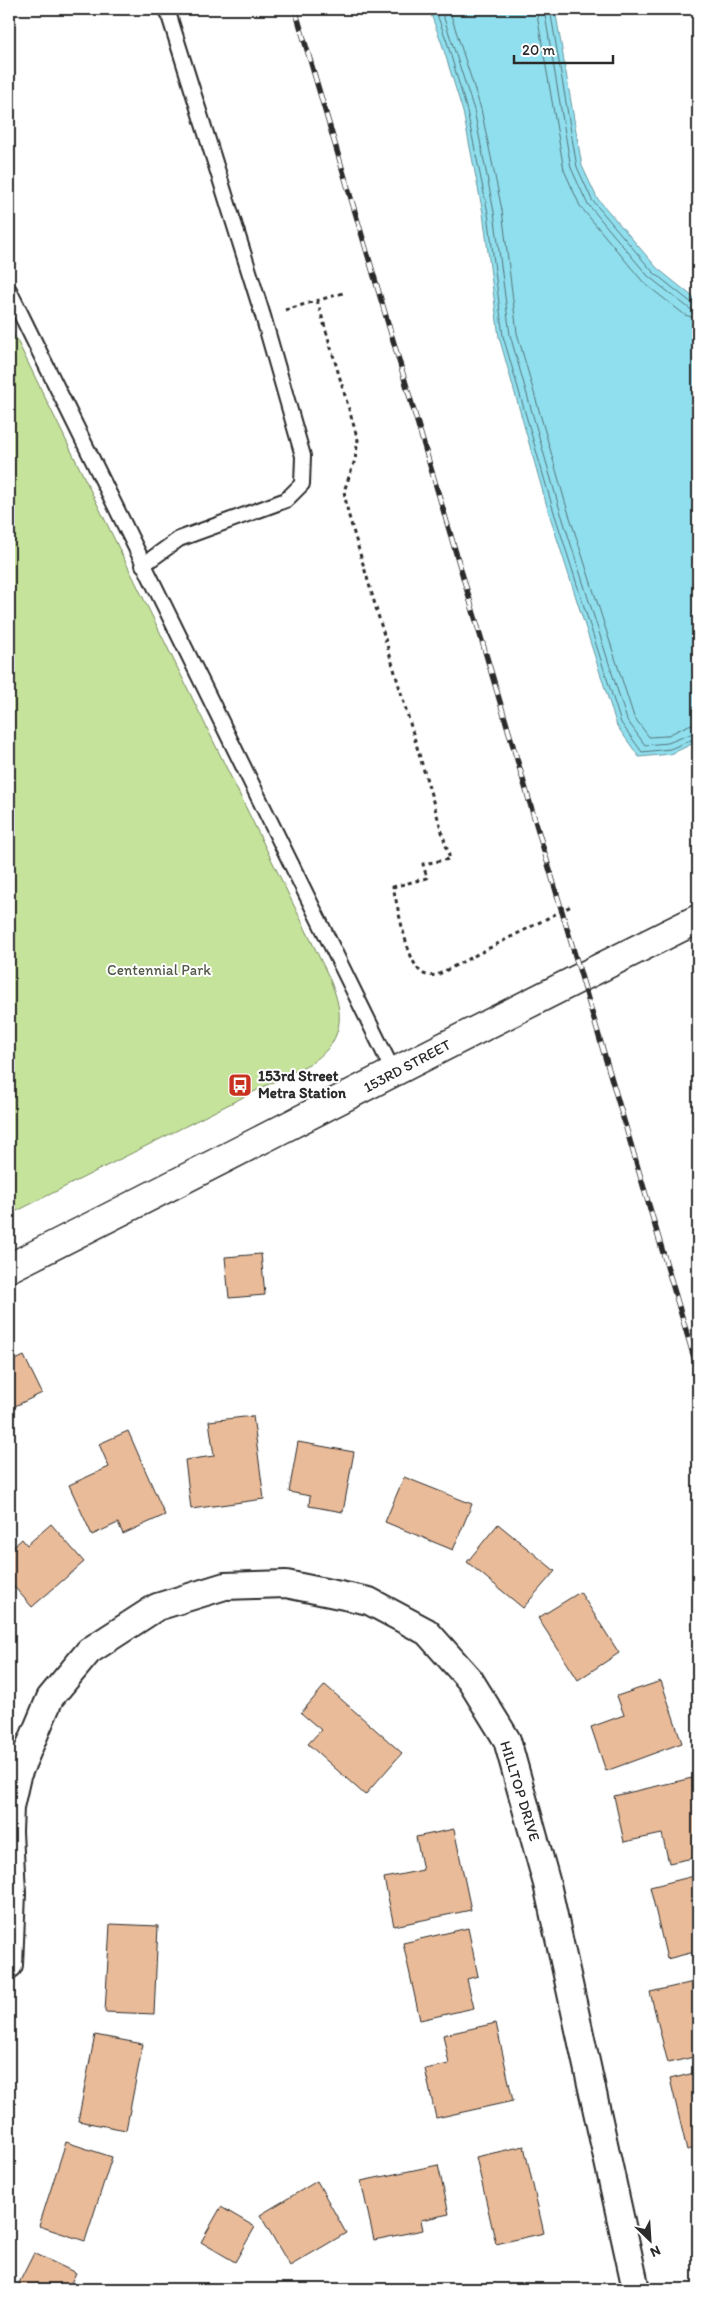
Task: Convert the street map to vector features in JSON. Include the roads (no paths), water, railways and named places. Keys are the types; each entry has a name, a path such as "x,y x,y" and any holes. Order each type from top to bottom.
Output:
{"street":[{"name":"153RD STREET","path":"9,1268 509,1012 698,919"},
{"name":"HILLTOP DRIVE","path":"9,1965 12,1893 9,1832 10,1807 17,1776 50,1698 89,1650 157,1607 225,1586 286,1584 369,1601 427,1632 470,1680 507,1740 547,1884 636,2289"}],"lane":[{"path":"143,565 179,539 286,500 302,484 303,456 263,316 167,9"},
{"path":"9,290 394,1072"}],"water":[{"path":"429,9 555,9 582,166 597,198 657,268 698,301 698,741 671,754 639,757 617,726 548,510 499,337 483,213 463,112"}],"railway":[{"path":"295,9 698,1371"}],"place":[{"name":"153rd Street Metra Station","path":"240,1085"}],"park label":[{"name":"Centennial Park","path":"159,970"}]}
